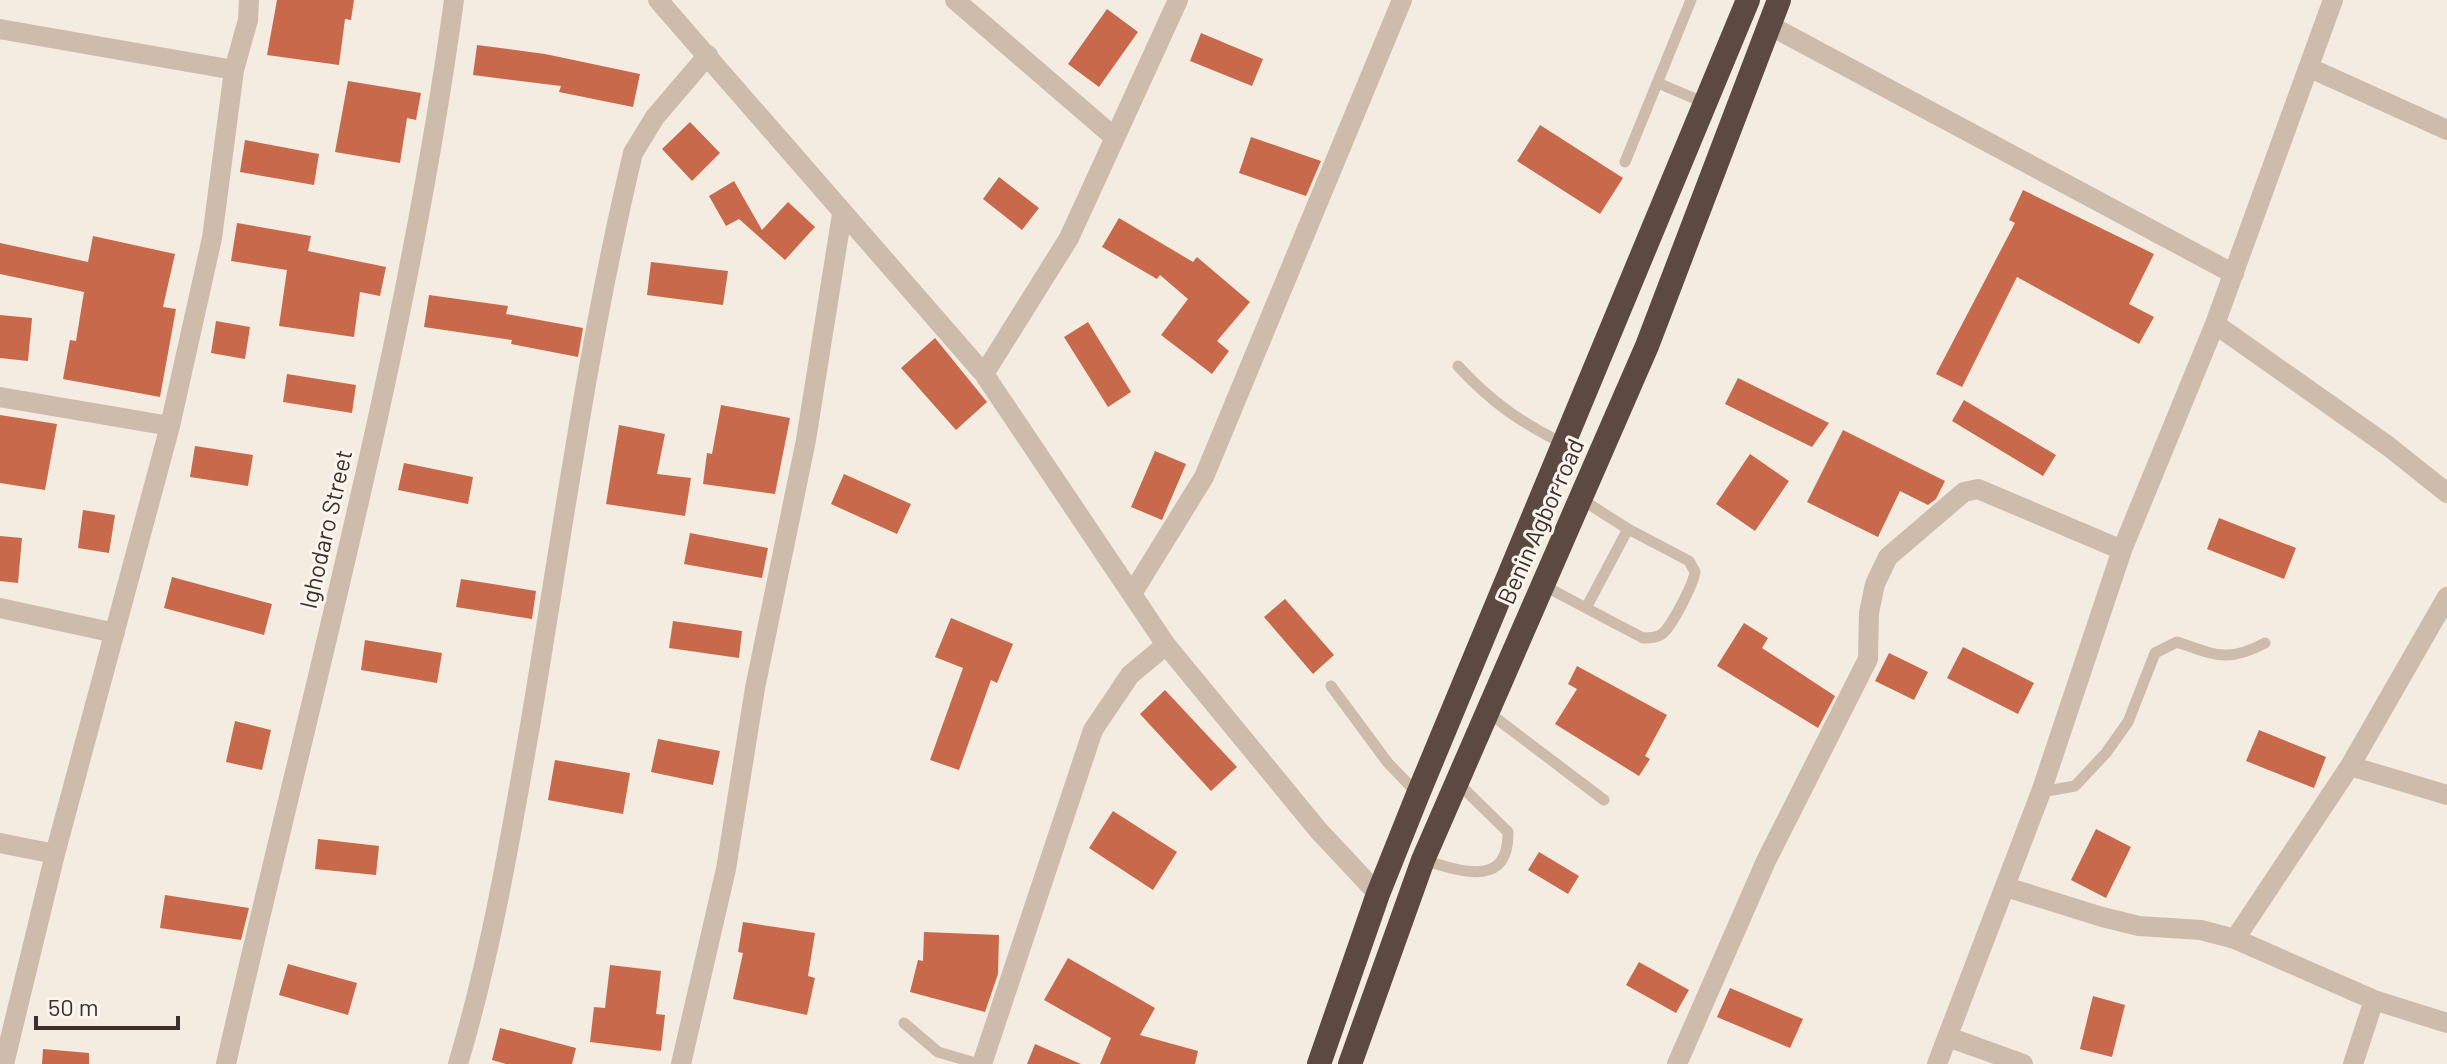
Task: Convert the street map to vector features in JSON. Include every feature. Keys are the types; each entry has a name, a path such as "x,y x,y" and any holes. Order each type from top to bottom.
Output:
{"highway":[{"name":"Benin Agbor road","path":"1319,1064 1378,894 1418,794 1748,0"},
{"name":"Benin Agbor road","path":"1350,1064 1423,860 1647,346 1779,0"},
{"path":"1611,330 1647,346"}],"street":[{"path":"4,1064 55,854 170,426 212,238 234,70 248,20 249,0"},
{"name":"Ighodaro Street","path":"226,1064 300,756 392,343 437,122 454,0"},
{"path":"955,0 1114,137"},
{"path":"984,374 1069,238 1178,0"},
{"path":"1133,592 1204,477 1402,0"},
{"path":"1937,1064 2041,792 2122,550 2215,324 2333,0"},
{"path":"661,1 842,214 984,374 1166,645 1319,831 1378,894"},
{"path":"1769,25 2234,274"},
{"path":"0,29 234,70"},
{"path":"458,1064 476,1003 512,828 579,435 633,153 655,117 708,55"},
{"path":"2310,68 2447,130"},
{"path":"681,1064 726,869 755,688 806,440 842,214"},
{"path":"2215,324 2388,446 2447,493"},
{"path":"0,397 170,426"},
{"path":"1677,1064 1766,861 1868,659 1869,613 1875,584 1888,557 1964,492 1978,489 2122,550"},
{"path":"2235,939 2350,766 2447,597"},
{"path":"0,608 115,633"},
{"path":"981,1064 1093,730 1130,675 1166,645"},
{"path":"2350,766 2447,795"},
{"path":"0,843 55,854"},
{"path":"2006,887 2139,926 2201,930 2235,939 2374,1000 2447,1023"},
{"path":"2353,1064 2374,1000"},
{"path":"1948,1037 2023,1064"}],"lane":[{"path":"1625,162 1691,0"},
{"path":"1658,83 1705,103"},
{"path":"1458,366 1486,397 1520,422 1565,444"},
{"path":"1543,585 1643,638 1652,638 1663,634 1693,583 1695,572 1689,561 1628,529 1581,499"},
{"path":"1586,608 1628,529"},
{"path":"2041,792 2075,786 2106,753 2128,722 2155,653 2177,642 2220,656 2241,656 2265,643"},
{"path":"1331,686 1388,763 1418,794"},
{"path":"1488,712 1604,800"},
{"path":"1423,860 1482,873 1500,864 1508,847 1508,832 1457,782"},
{"path":"904,1023 938,1052 981,1064"}],"building":[{"path":"277,0 354,0 351,20 345,19 339,65 267,55"},
{"path":"1107,9 1138,32 1099,87 1068,64"},
{"path":"1201,33 1263,59 1252,86 1190,61"},
{"path":"477,45 545,54 640,74 633,107 559,92 561,86 473,75"},
{"path":"348,81 421,93 416,120 407,118 400,163 335,152"},
{"path":"690,122 720,153 692,181 662,149"},
{"path":"1540,125 1623,178 1600,214 1517,161"},
{"path":"1251,137 1321,161 1306,196 1239,173"},
{"path":"245,140 319,154 314,185 240,172"},
{"path":"999,177 1039,208 1022,230 983,199"},
{"path":"734,181 762,230 788,202 815,227 785,260 739,219 726,226 709,196"},
{"path":"2023,190 2154,254 2129,304 2154,317 2139,344 2017,277 1962,387 1936,374 2015,223 2009,220"},
{"path":"1119,218 1193,262 1197,257 1250,302 1217,341 1229,351 1212,374 1161,335 1188,299 1160,275 1157,279 1102,247"},
{"path":"237,223 311,236 308,251 386,267 380,296 360,292 354,337 279,326 287,270 231,261"},
{"path":"93,236 175,254 163,307 176,309 160,397 63,379 70,340 76,341 84,292 0,274 0,243 88,262"},
{"path":"651,262 728,271 723,305 647,295"},
{"path":"429,295 508,306 506,314 583,328 578,357 511,344 512,340 424,327"},
{"path":"0,315 32,318 28,361 0,358"},
{"path":"216,321 250,327 245,359 211,353"},
{"path":"1088,322 1131,392 1108,407 1064,337"},
{"path":"935,338 987,402 956,430 901,368"},
{"path":"287,374 356,385 352,413 283,402"},
{"path":"1738,378 1829,423 1812,447 1725,404"},
{"path":"1964,400 2056,455 2043,476 1952,421"},
{"path":"721,405 790,418 775,494 703,484 707,453 712,454"},
{"path":"0,415 57,424 45,490 0,483"},
{"path":"619,425 665,434 657,474 691,478 685,516 606,504"},
{"path":"1843,430 1945,481 1936,499 1928,505 1900,491 1878,537 1807,502"},
{"path":"195,446 253,455 248,486 190,477"},
{"path":"1155,451 1186,464 1162,520 1131,507"},
{"path":"1750,454 1789,481 1755,531 1716,504"},
{"path":"404,463 473,477 468,504 398,490"},
{"path":"844,474 911,504 897,534 831,504"},
{"path":"83,510 115,515 109,553 78,548"},
{"path":"2219,518 2296,548 2284,579 2207,549"},
{"path":"690,533 768,548 762,578 684,564"},
{"path":"0,536 22,538 18,583 0,581"},
{"path":"172,577 272,604 264,635 164,608"},
{"path":"461,579 536,591 532,619 456,607"},
{"path":"1285,599 1334,655 1313,674 1264,617"},
{"path":"951,618 1013,644 997,683 991,680 959,770 930,760 963,668 935,657"},
{"path":"673,621 742,631 739,658 669,648"},
{"path":"1744,623 1768,638 1762,648 1835,696 1818,728 1717,666"},
{"path":"365,640 442,653 437,683 361,670"},
{"path":"1963,647 2034,683 2018,714 1947,678"},
{"path":"1889,653 1928,672 1914,700 1875,681"},
{"path":"1577,666 1667,715 1645,756 1650,759 1639,776 1555,724 1577,689 1568,684"},
{"path":"1165,690 1237,767 1211,791 1140,714"},
{"path":"235,721 271,730 262,770 226,762"},
{"path":"2259,730 2326,757 2314,788 2246,761"},
{"path":"658,739 720,751 713,785 651,772"},
{"path":"555,760 630,773 623,814 548,800"},
{"path":"1113,811 1177,852 1153,890 1089,848"},
{"path":"2096,829 2131,847 2106,898 2071,880"},
{"path":"318,839 379,846 376,875 315,869"},
{"path":"1539,852 1579,876 1568,894 1528,870"},
{"path":"165,895 249,908 241,940 160,928"},
{"path":"743,922 815,933 808,976 815,978 807,1015 733,999 743,953 738,952"},
{"path":"924,932 999,935 998,974 985,1012 910,992 918,960 923,961"},
{"path":"1068,958 1155,1008 1140,1035 1198,1051 1195,1064 1100,1064 1111,1038 1044,1000"},
{"path":"1639,962 1689,990 1676,1013 1626,985"},
{"path":"288,964 357,983 348,1015 279,995"},
{"path":"610,965 661,971 656,1014 665,1015 661,1051 590,1042 594,1007 605,1008"},
{"path":"1730,988 1803,1019 1790,1048 1717,1017"},
{"path":"2093,996 2125,1005 2112,1057 2080,1049"},
{"path":"500,1028 576,1048 572,1064 506,1064 492,1060"},
{"path":"1035,1044 1081,1064 1027,1064"},
{"path":"43,1049 89,1053 89,1064 42,1064"}]}
